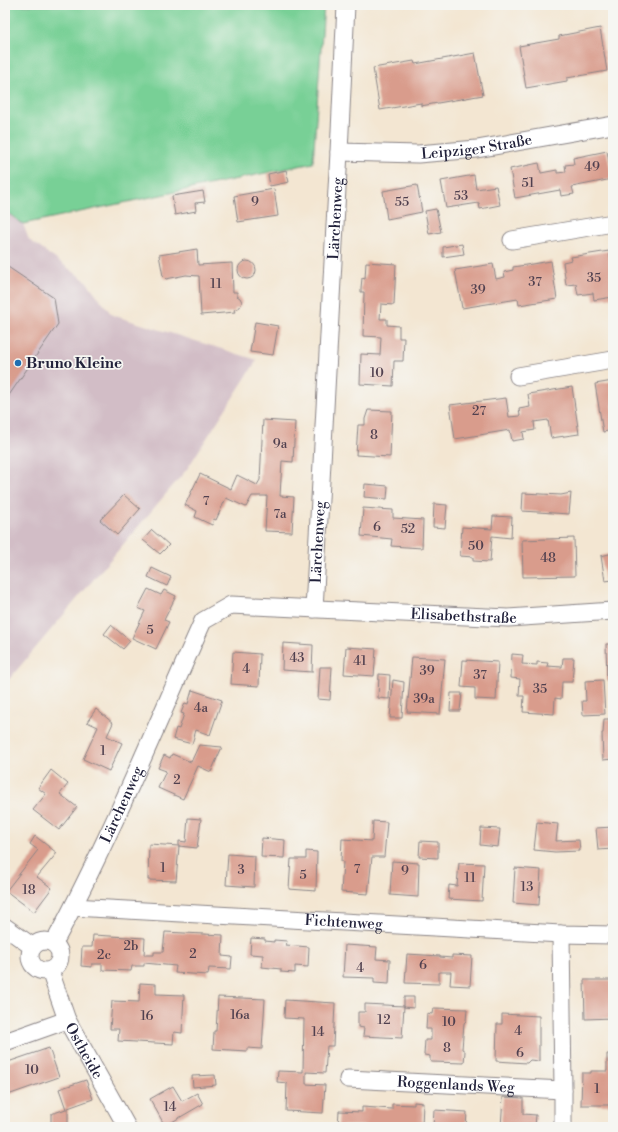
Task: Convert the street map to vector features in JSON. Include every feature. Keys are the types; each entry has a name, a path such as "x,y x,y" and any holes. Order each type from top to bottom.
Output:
{"street":[{"name":"Lärchenweg","path":"54,943 109,831 203,621 231,605 314,609 340,152 346,5"},
{"name":"Leipziger Straße","path":"340,152 418,154 477,149 613,125"},
{"path":"512,240 613,223"},
{"path":"518,376 613,360"},
{"name":"Elisabethstraße","path":"314,609 508,618 613,611"},
{"name":"Fichtenweg","path":"73,907 562,934 613,935"},
{"path":"5,927 33,947"},
{"path":"562,934 563,1127"},
{"path":"43,941 54,943 59,948 61,955 60,962 56,968 50,971 42,972 35,968 31,962 30,954 33,947 37,943 43,941"},
{"name":"Ostheide","path":"50,971 67,1020 127,1127"},
{"path":"5,1042 67,1020"},
{"name":"Roggenlands Weg","path":"348,1079 563,1090"}],"shaded area":[{"path":"5,211 23,224 29,240 86,281 112,315 257,360 187,469 5,684"}],"green space":[{"path":"5,5 324,5 313,163 23,224 5,211"}],"building":[{"path":"600,28 607,71 567,78 567,81 526,88 519,46 559,39 559,36"},
{"path":"475,53 483,95 421,106 421,103 380,110 373,68 414,61 415,64"},
{"path":"607,151 612,179 572,187 574,194 561,196 560,190 515,198 510,169 539,163 541,173 557,170 557,173 566,172 565,165 574,164 573,158"},
{"path":"286,170 289,182 270,186 268,174"},
{"path":"474,175 476,189 496,186 500,205 480,209 479,203 446,208 441,181"},
{"path":"417,185 422,212 387,219 383,191"},
{"path":"274,189 278,216 238,222 234,196"},
{"path":"203,191 205,202 195,203 196,211 175,215 172,196"},
{"path":"436,209 441,232 429,234 425,211"},
{"path":"462,244 464,254 443,257 443,247"},
{"path":"197,249 198,265 232,263 233,292 237,292 237,296 242,302 240,307 234,310 235,312 201,315 199,276 186,275 166,279 163,276 159,255"},
{"path":"609,251 613,272 613,297 594,300 593,293 578,295 576,284 566,285 563,262 572,260 571,257"},
{"path":"247,261 253,264 256,270 253,276 247,279 241,276 238,270 241,264"},
{"path":"551,261 557,299 519,305 518,299 462,308 455,270 493,264 496,279 505,277 504,272 513,270 513,267"},
{"path":"366,262 396,264 394,305 381,304 380,319 387,319 387,325 399,326 399,338 404,338 403,361 394,361 393,386 360,384 361,354 380,355 381,337 363,336 364,292 361,292 361,288 362,278 365,279"},
{"name":"Bruno Kleine","path":"5,265 54,298 58,324 5,401"},
{"path":"255,322 278,326 273,355 250,352"},
{"path":"613,381 613,430 603,432 595,384"},
{"path":"572,387 579,434 551,438 548,420 534,422 535,430 523,432 524,439 512,441 510,430 455,439 450,405 506,398 509,417 520,416 519,409 530,407 528,394"},
{"path":"368,410 392,411 390,457 356,455 358,425 365,425"},
{"path":"263,420 295,422 293,462 282,461 280,496 294,497 292,532 265,531 267,496 252,496 246,507 226,498 216,520 214,519 212,525 195,517 197,511 185,505 200,474 231,489 237,475 257,485 260,480"},
{"path":"365,484 388,486 387,499 364,497"},
{"path":"523,493 561,495 571,493 569,514 522,511"},
{"path":"124,495 140,509 117,535 100,520"},
{"path":"434,504 447,505 445,528 433,527"},
{"path":"363,508 393,510 393,518 423,520 422,548 391,546 392,539 361,536"},
{"path":"493,516 512,517 511,538 492,536 490,562 473,561 473,557 460,556 462,527 492,529"},
{"path":"152,530 169,545 160,554 143,540"},
{"path":"574,538 575,576 523,577 522,540"},
{"path":"613,553 613,580 605,581 601,556"},
{"path":"152,568 171,577 167,586 148,577"},
{"path":"148,589 161,595 164,590 176,596 164,620 169,622 156,649 132,638 145,611 138,608"},
{"path":"111,625 130,641 123,649 104,634"},
{"path":"283,643 313,645 312,672 282,670"},
{"path":"606,644 613,644 613,681 607,681"},
{"path":"346,647 376,649 374,676 344,674"},
{"path":"233,652 260,654 259,686 231,684"},
{"path":"512,654 523,655 522,664 537,665 537,662 548,663 547,666 562,667 563,658 574,658 572,682 562,682 561,699 555,698 554,714 523,712 524,696 519,696 520,679 511,678"},
{"path":"412,657 445,659 440,714 407,712"},
{"path":"463,660 498,662 496,700 475,699 475,688 461,687"},
{"path":"320,667 332,667 330,700 318,699"},
{"path":"379,674 390,675 389,699 378,698"},
{"path":"393,680 404,682 402,718 390,718"},
{"path":"603,680 605,714 583,715 582,701 586,701 585,681"},
{"path":"192,690 222,700 210,735 196,730 192,744 173,739 176,728 179,729 184,714 181,713 185,703 188,704"},
{"path":"451,693 462,693 460,711 450,711"},
{"path":"96,709 113,723 107,736 122,743 109,771 83,759 98,727 87,722"},
{"path":"604,719 613,719 613,759 603,760 602,733"},
{"path":"199,745 222,747 211,772 198,766 183,799 158,788 166,771 158,768 164,755 170,758 172,754 191,762"},
{"path":"51,770 68,784 60,794 77,807 59,830 33,810 46,794 38,788"},
{"path":"188,818 201,819 197,848 179,846 179,841 186,842"},
{"path":"373,821 387,822 384,857 372,857 368,894 341,892 343,862 341,861 342,839 372,841"},
{"path":"537,822 558,824 556,841 579,840 580,851 555,852 534,850"},
{"path":"613,827 613,849 598,850 596,828"},
{"path":"481,828 500,829 498,847 480,845"},
{"path":"35,836 57,853 37,877 52,888 34,912 6,891 38,850 30,844"},
{"path":"262,838 285,840 284,858 261,857"},
{"path":"420,841 438,842 438,858 419,857"},
{"path":"149,844 179,846 176,881 148,880"},
{"path":"306,851 317,852 316,891 289,889 291,859 306,859"},
{"path":"228,854 255,856 254,887 226,885"},
{"path":"392,861 419,863 418,897 390,895"},
{"path":"459,863 484,864 482,901 448,899 449,885 457,886"},
{"path":"515,868 541,870 539,905 513,903"},
{"path":"165,932 223,935 222,956 232,957 231,969 209,968 208,975 175,973 176,966 144,963 144,966 132,966 131,971 102,970 102,964 92,964 92,967 81,966 82,947 92,947 93,935 145,938 144,955 154,955 154,952 163,952"},
{"path":"251,938 265,939 265,941 274,942 274,940 287,941 286,945 309,947 308,967 295,966 295,973 281,972 281,969 262,967 263,955 250,954"},
{"path":"345,945 377,947 376,959 390,960 389,984 374,983 374,978 343,977"},
{"path":"407,954 452,958 452,955 472,956 470,986 450,985 451,972 439,972 439,984 405,983"},
{"path":"584,980 613,980 613,1018 585,1019"},
{"path":"140,983 156,984 156,994 184,995 182,1033 174,1032 173,1044 118,1041 119,1029 110,1029 112,1001 139,1002"},
{"path":"218,997 265,999 262,1049 247,1048 247,1051 213,1049 214,1031 216,1031"},
{"path":"404,997 414,997 414,1008 404,1007"},
{"path":"285,1000 335,1003 333,1046 327,1046 325,1073 306,1072 306,1084 325,1085 323,1113 286,1111 287,1083 277,1082 278,1071 303,1072 304,1019 284,1018"},
{"path":"365,1004 404,1006 402,1038 363,1036 364,1028 358,1027 358,1012 365,1012"},
{"path":"433,1008 467,1009 466,1021 464,1023 462,1049 465,1051 464,1063 432,1062 430,1061 430,1056 424,1055 425,1040 431,1040 431,1029 426,1029 427,1013 432,1014"},
{"path":"502,1014 539,1016 539,1061 530,1060 527,1063 496,1061 497,1024 502,1024"},
{"path":"49,1048 59,1077 5,1096 5,1063"},
{"path":"607,1054 613,1054 613,1105 581,1105 582,1073 591,1073 591,1071 607,1071"},
{"path":"215,1075 216,1085 193,1087 192,1076"},
{"path":"86,1080 93,1099 68,1108 68,1127 51,1127 51,1114 66,1109 59,1089"},
{"path":"173,1086 182,1101 197,1093 203,1104 165,1126 150,1099"},
{"path":"503,1097 523,1098 523,1114 536,1115 535,1127 501,1127"},
{"path":"414,1102 423,1103 422,1126 338,1126 339,1111 362,1112 362,1107 392,1109 392,1104 414,1105"},
{"path":"434,1110 467,1112 466,1127 433,1127"}],"place":[{"name":"Bruno Kleine","path":"18,363"}]}
